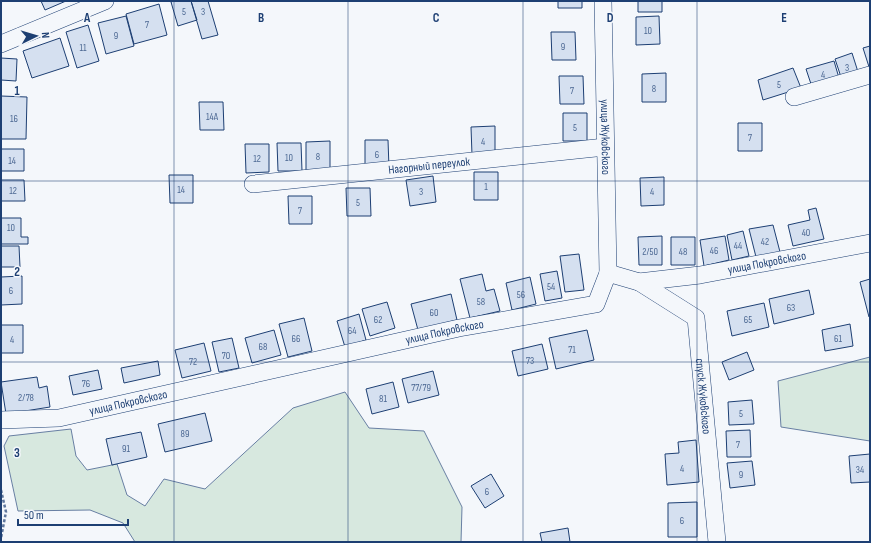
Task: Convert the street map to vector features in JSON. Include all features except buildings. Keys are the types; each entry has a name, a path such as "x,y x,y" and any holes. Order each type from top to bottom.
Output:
{"street":[{"path":"1,44 105,1"},
{"name":"улица Жуковского","path":"603,1 608,273"},
{"path":"794,97 870,75"},
{"name":"Нагорный переулок","path":"253,184 605,147"},
{"name":"улица Покровского","path":"1,420 60,418 459,328 596,304 608,273 639,282 700,275 870,243"},
{"name":"спуск Жуковского","path":"639,282 696,318 715,541"}],"path":[{"path":"1,490 6,512 1,538"}],"shaded area":[{"path":"870,357 870,441 781,427 778,381"},
{"path":"345,392 369,428 424,431 462,507 461,542 135,542 123,523 90,510 18,511 4,446 9,436 71,429 76,456 87,470 117,464 127,495 145,506 164,479 205,489 293,408"}]}
